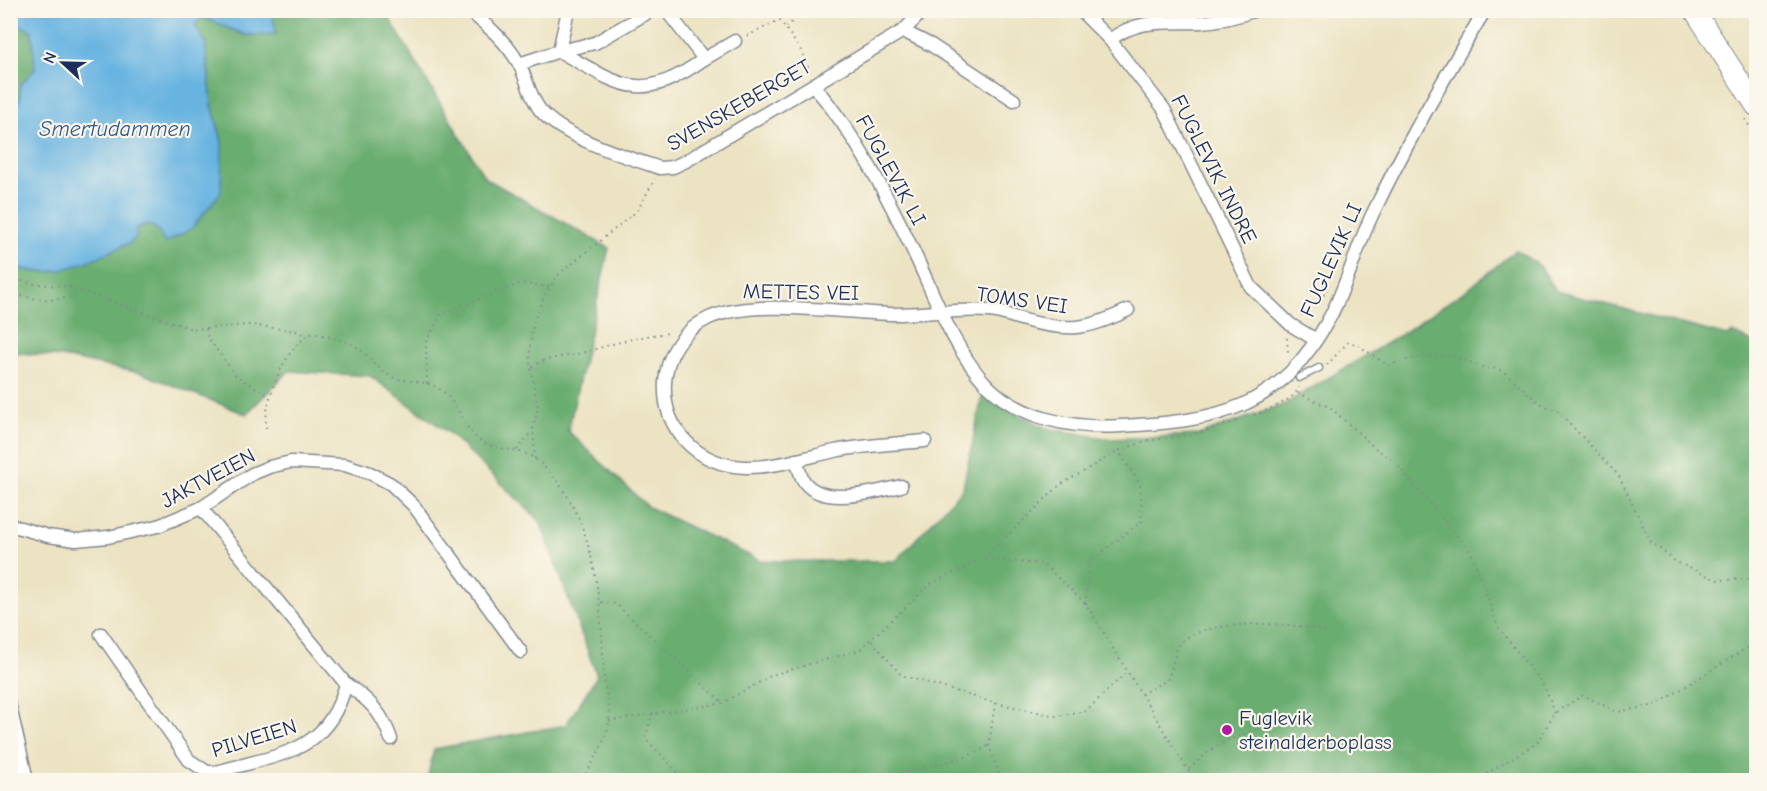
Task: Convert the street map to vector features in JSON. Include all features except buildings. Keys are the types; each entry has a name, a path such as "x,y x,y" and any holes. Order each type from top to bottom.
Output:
{"main road":[{"path":"1694,10 1755,101"}],"street":[{"name":"SVENSKEBERGET","path":"468,10 488,24 519,64 531,97 554,123 569,132 660,168 673,167 686,161 785,99 814,86 849,62 903,31 916,18 918,10"},
{"path":"559,51 567,10"},
{"path":"519,64 559,51 595,43 652,10"},
{"path":"666,10 704,59"},
{"name":"FUGLEVIK INDRE","path":"1080,10 1110,40 1164,109 1251,286 1291,325 1316,340"},
{"path":"1110,40 1123,29 1136,25 1203,22 1257,10"},
{"name":"FUGLEVIK LI","path":"814,86 837,112 860,150 915,254 942,314 966,356 985,383 1011,405 1027,414 1057,421 1114,427 1188,422 1214,416 1256,399 1295,367 1316,340 1330,316 1371,217 1400,158 1485,10"},
{"path":"903,31 931,45 1014,100"},
{"path":"559,51 605,77 623,85 642,88 680,77 704,59 735,41"},
{"name":"METTES VEI","path":"925,441 837,451 748,467 725,465 706,457 685,442 674,428 666,406 665,382 669,361 686,333 699,323 740,308 942,314"},
{"name":"TOMS VEI","path":"942,314 989,311 1060,329 1100,324 1128,310"},
{"path":"796,460 803,479 819,494 840,496 901,486"},
{"name":"JAKTVEIEN","path":"10,525 48,536 76,540 108,537 158,526 201,508 252,474 269,467 291,462 345,465 370,473 391,484 414,506 521,652"},
{"path":"201,508 346,684 375,706 384,718 391,739"},
{"name":"PILVEIEN","path":"100,634 189,760 207,772 216,772 296,749 318,737 334,716 346,684"},
{"path":"10,708 27,780"}],"lane":[{"path":"1299,378 1319,368"}],"path":[{"path":"773,10 802,52 814,86"},
{"path":"786,27 806,10"},
{"path":"735,41 780,20"},
{"path":"535,459 534,429 538,407 531,367 531,332 549,287 574,261 637,211 649,193 660,168"},
{"path":"10,278 35,285 66,286 192,329 250,325 290,330 307,336"},
{"path":"428,384 426,342 441,314 521,283 549,287"},
{"path":"10,294 32,298 67,298 80,291"},
{"path":"206,329 208,338 236,376 270,396"},
{"path":"266,428 265,414 270,396 292,350 313,333 345,342 363,352 389,375 404,381 439,388 481,441 508,450 517,450 535,459 558,484 574,509 594,571 601,602 609,722 595,759 582,780"},
{"path":"531,367 548,358 584,352 617,342 661,334 686,333"},
{"path":"1319,368 1330,364 1348,342 1357,343 1370,356 1388,365 1427,354 1470,360 1485,368 1499,369 1543,408 1557,410 1619,476 1650,541 1676,562 1717,580 1755,579 1756,582"},
{"path":"1298,393 1299,378"},
{"path":"609,722 653,713 723,704 772,675 845,656 859,650 932,583 983,559 1059,485 1118,451 1149,440 1188,436 1226,427 1298,393"},
{"path":"1298,393 1331,408 1375,448 1394,461 1472,554 1498,627 1544,686 1555,713"},
{"path":"517,450 534,429"},
{"path":"1086,604 1088,563 1142,521 1140,484 1118,451"},
{"path":"983,559 1043,564 1086,604 1194,780"},
{"path":"601,602 616,604 723,704"},
{"path":"1142,694 1167,680 1178,645 1199,631 1265,623 1310,626 1325,632"},
{"path":"1476,780 1536,743 1555,713 1583,695 1617,712 1656,705 1753,644 1756,638"},
{"path":"872,640 901,675 995,703 1056,716 1086,711 1127,672"},
{"path":"995,703 989,745 1001,780"},
{"path":"653,713 645,738 685,780"},
{"path":"1189,770 1209,751 1228,740 1263,728 1282,714 1298,722"},
{"path":"884,780 907,770 973,756 989,745"}],"green space":[{"path":"11,11 18,11 20,25 32,31 35,69 21,85 20,98 11,114"},
{"path":"272,11 385,11 485,178 609,248 568,431 648,507 761,561 896,561 963,488 982,397 1046,428 1110,439 1199,435 1285,404 1397,337 1472,286 1516,250 1541,267 1556,291 1727,336 1733,333 1756,344 1756,780 427,780 434,749 566,725 597,676 540,521 450,434 370,376 289,371 246,414 141,373 61,357 11,352 10,264 22,270 148,224 157,229 166,243 222,142 212,105 205,42 195,25 202,17 245,35 275,34"}],"water":[{"name":"Smertudammen","path":"18,11 272,11 276,34 246,35 202,17 195,25 205,42 212,105 222,142 221,192 191,229 165,243 157,229 148,224 136,228 136,237 130,243 86,262 56,271 26,270 11,264 11,114 20,98 20,85 35,69 32,31 20,25"}],"place":[{"name":"Fuglevik steinalderboplass","path":"1227,730"}]}
